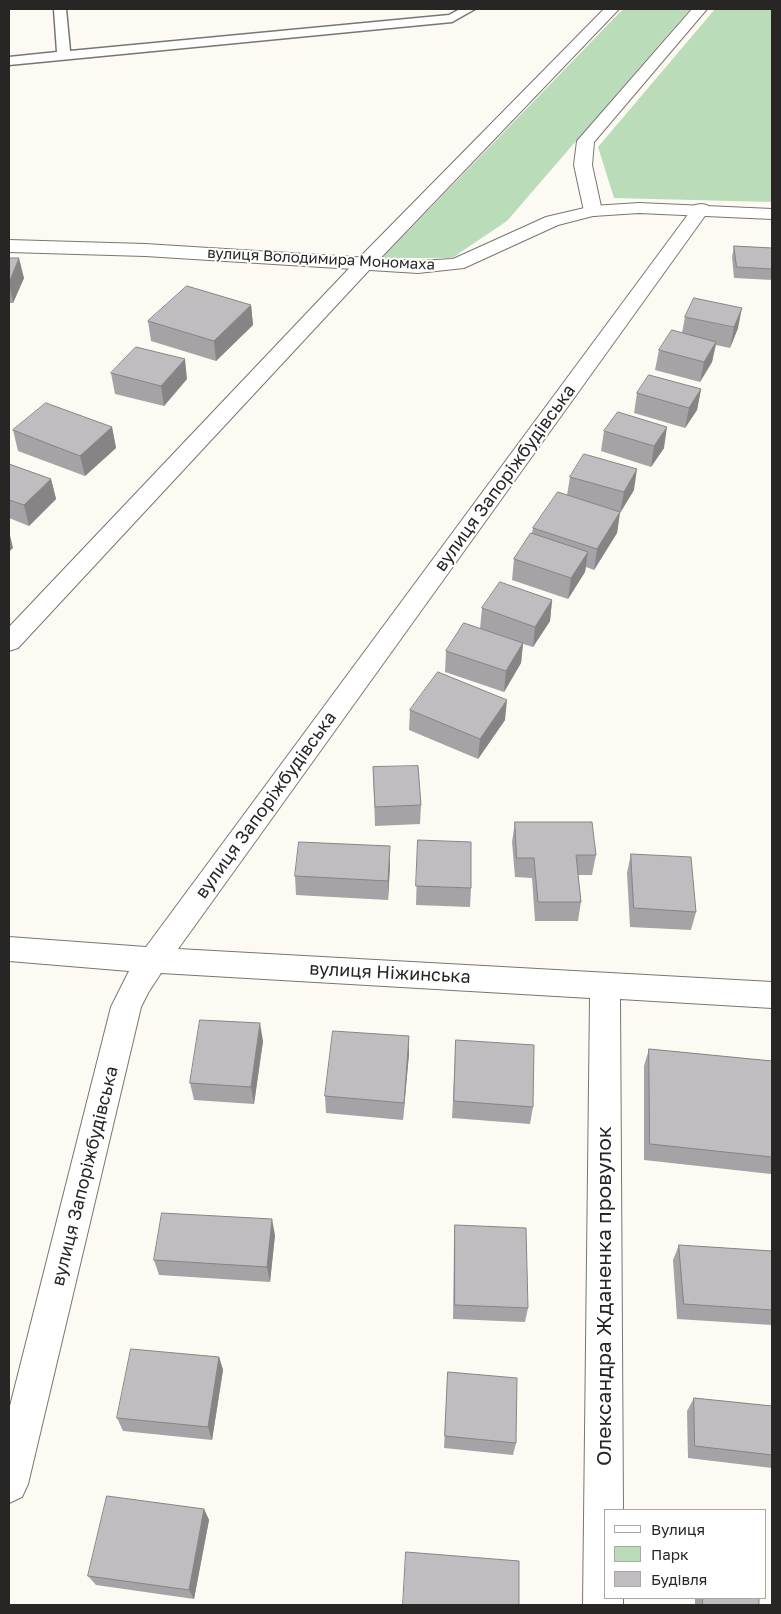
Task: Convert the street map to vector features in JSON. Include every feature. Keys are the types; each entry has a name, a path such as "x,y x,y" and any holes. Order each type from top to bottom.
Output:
{"street":[{"path":"9,642 365,264 612,9"},
{"path":"593,211 583,166 586,141 700,9"},
{"name":"вулиця Володимира Мономаха","path":"9,246 145,250 418,267 457,264 552,221 593,211 639,208 701,209 772,214"},
{"name":"вулиця Запоріжбудівська","path":"9,1484 126,1008 136,985 701,209"},
{"name":"вулиця Ніжинська","path":"9,949 153,960 772,995"},
{"name":"Олександра Жданенка провулок","path":"603,1605 604,986"}],"lane":[{"path":"60,9 64,56"},
{"path":"9,61 452,18 469,9"}],"green space":[{"path":"623,9 690,9 507,221 452,258 382,258"},
{"path":"715,9 772,9 772,202 614,198 598,147"}],"building":[{"path":"734,246 772,248 772,269 737,267"},
{"path":"9,258 19,258 9,283"},
{"path":"187,286 251,305 214,341 148,321"},
{"path":"694,298 742,308 734,327 685,317"},
{"path":"672,330 716,342 704,362 659,350"},
{"path":"136,347 185,359 161,386 111,373"},
{"path":"649,375 701,389 689,408 637,393"},
{"path":"46,403 112,427 80,456 13,430"},
{"path":"618,412 667,427 654,446 604,431"},
{"path":"584,454 637,469 624,492 570,477"},
{"path":"9,464 51,479 24,505 9,500"},
{"path":"558,492 620,512 597,549 533,528"},
{"path":"531,533 588,552 571,578 514,559"},
{"path":"500,582 552,600 535,627 482,608"},
{"path":"464,623 523,643 506,671 446,651"},
{"path":"438,672 507,700 480,739 410,710"},
{"path":"418,766 421,805 375,807 373,767"},
{"path":"515,822 592,822 596,855 576,855 581,902 538,902 534,858 517,858"},
{"path":"418,840 471,842 471,888 416,886"},
{"path":"299,842 390,846 388,881 295,876"},
{"path":"631,854 691,857 696,912 634,908"},
{"path":"200,1020 260,1023 251,1087 190,1083"},
{"path":"333,1031 409,1036 404,1103 325,1096"},
{"path":"456,1040 534,1045 533,1107 454,1101"},
{"path":"649,1049 772,1061 772,1157 650,1144"},
{"path":"162,1213 272,1219 267,1267 154,1260"},
{"path":"455,1225 526,1228 528,1308 455,1305"},
{"path":"679,1245 772,1251 772,1310 684,1304"},
{"path":"131,1349 219,1357 208,1427 117,1418"},
{"path":"448,1372 517,1378 516,1443 445,1436"},
{"path":"694,1398 772,1406 772,1455 695,1446"},
{"path":"107,1496 204,1509 189,1590 88,1576"},
{"path":"406,1552 519,1561 519,1605 403,1605"},
{"path":"703,1599 759,1599 759,1605 703,1605"}]}
